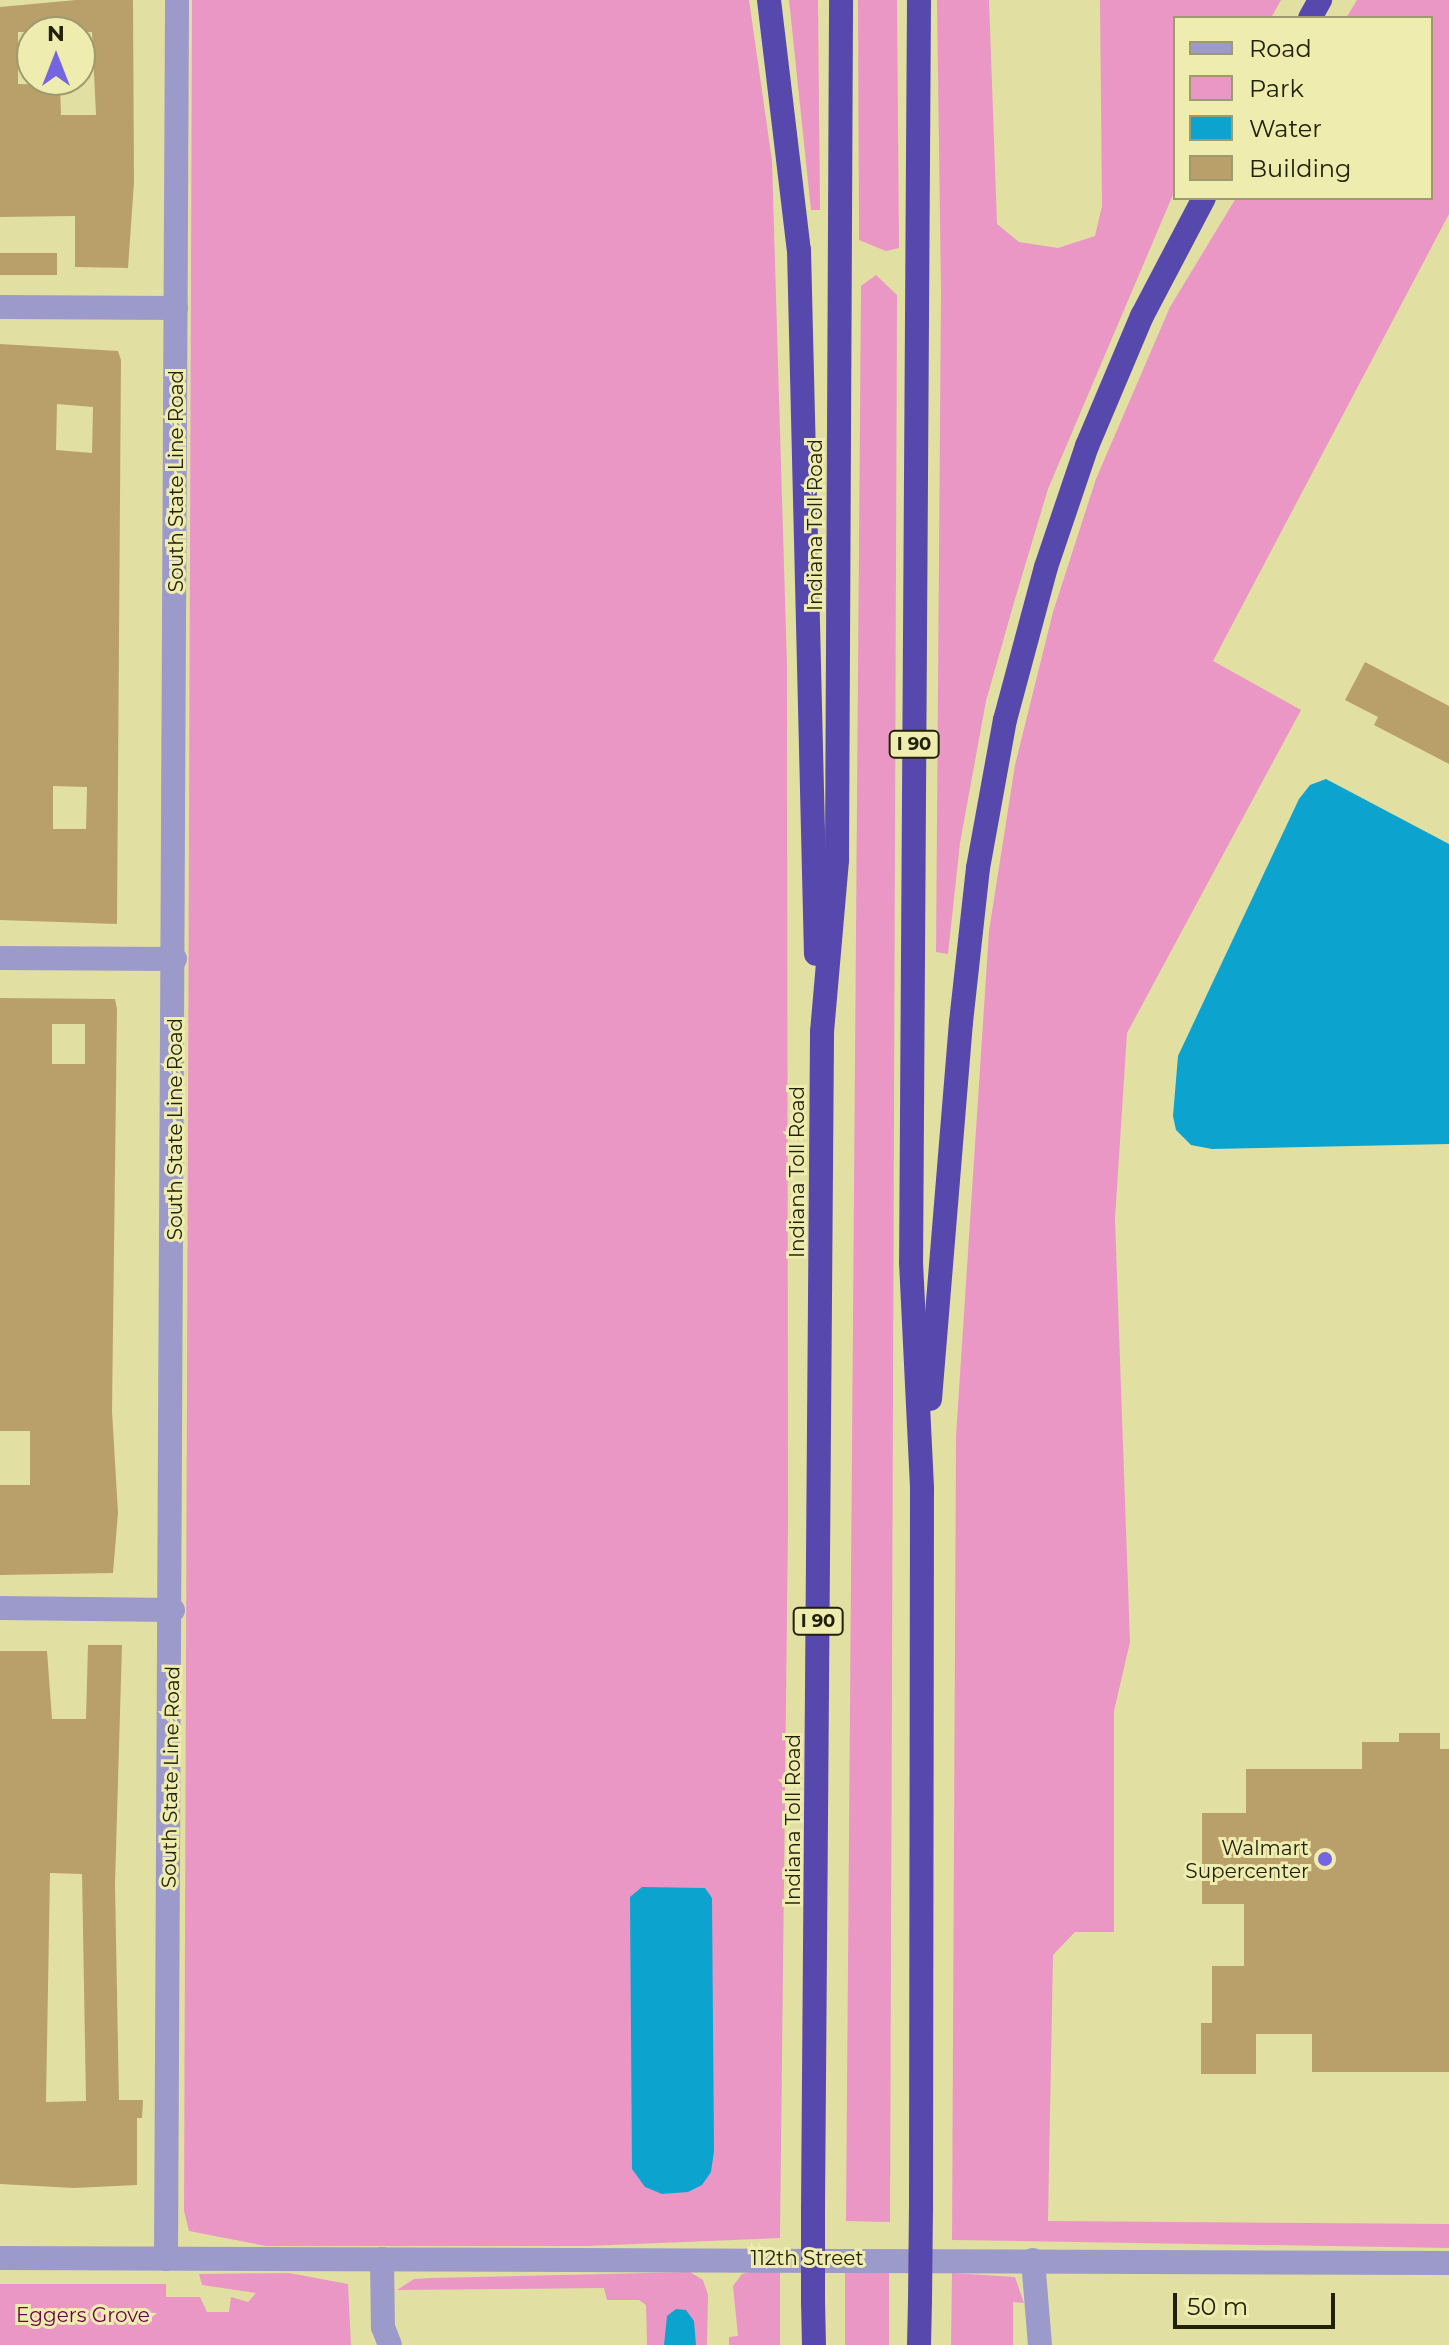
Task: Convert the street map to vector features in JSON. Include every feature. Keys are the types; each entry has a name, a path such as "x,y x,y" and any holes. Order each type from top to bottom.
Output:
{"highway":[{"path":"769,0 799,250 810,863 822,1032"},
{"name":"Indiana Toll Road","path":"814,2345 822,1032 837,860 841,0"},
{"name":"I 90","path":"919,0 911,1262 922,1489 919,2345"},
{"path":"922,1489 961,1022 978,868 1005,720 1046,567 1087,446 1142,316 1203,200"}],"street":[{"name":"South State Line Road","path":"166,2259 173,1610 177,0"},
{"path":"0,307 176,308"},
{"path":"0,958 175,959"},
{"path":"0,1608 173,1610"},
{"name":"112th Street","path":"0,2258 1449,2263"},
{"path":"382,2259 383,2327 390,2345"},
{"path":"1033,2260 1040,2345"}],"green space":[{"path":"192,0 749,0 772,161 787,666 788,1522 780,2238 587,2246 266,2246 189,2231 184,2211"},
{"path":"789,0 818,0 820,210 811,210"},
{"path":"858,0 897,0 899,248 886,251 859,240"},
{"path":"937,0 989,0 997,224 1019,242 1058,248 1095,236 1102,206 1100,0 1281,0 1272,16 1173,16 1173,195 1048,489 1015,599 986,701 960,843 948,954 936,952 941,292"},
{"path":"1357,0 1449,0 1449,214 1213,661 1301,710 1127,1033 1115,1219 1130,1642 1114,1711 1114,1932 1075,1932 1053,1955 1048,2221 1449,2224 1449,2248 952,2240 956,1436 989,931 1015,765 1053,612 1096,479 1170,307 1235,200 1433,200 1433,16 1347,16"},
{"path":"876,275 897,295 890,2222 846,2221 861,286"},
{"path":"690,2272 703,2280 708,2295 707,2345 647,2345 646,2305 639,2300 607,2300 604,2288 397,2290 414,2279"},
{"path":"780,2272 780,2345 729,2345 729,2337 738,2336 733,2286 742,2274"},
{"name":"Eggers Grove","path":"289,2273 348,2284 351,2345 0,2345 0,2284 166,2284 166,2297 200,2297 207,2312 229,2312 231,2297 248,2302 256,2293 202,2285 199,2274"},
{"path":"845,2273 889,2273 889,2345 845,2345"},
{"path":"952,2273 1015,2277 1024,2303 1013,2302 1013,2345 951,2345"}],"water":[{"path":"1326,779 1449,844 1449,1144 1212,1149 1191,1145 1176,1130 1173,1116 1178,1056 1299,799 1310,785"},
{"path":"642,1887 705,1888 712,1898 714,2151 711,2172 702,2185 688,2192 662,2194 645,2187 632,2169 630,1897"},
{"path":"676,2309 686,2310 694,2321 696,2345 664,2345 667,2316"}],"building":[{"path":"76,0 133,0 134,182 128,268 75,267 75,216 0,217 0,7"},
{"path":"0,253 57,253 57,275 0,275"},
{"path":"0,344 118,351 121,360 117,924 0,920","holes":["57,404 93,407 92,453 56,450","53,786 87,787 86,829 53,829"]},
{"path":"1365,662 1449,706 1449,764 1374,725 1378,717 1345,700"},
{"path":"0,998 115,999 112,1411 118,1513 113,1573 0,1575 0,1485 30,1485 30,1431 0,1431","holes":["52,1024 85,1024 85,1064 52,1064"]},
{"path":"88,1645 122,1645 115,1884 119,2100 143,2100 142,2118 137,2118 137,2185 74,2188 0,2184 0,1651 47,1651 52,1719 86,1719","holes":["50,1873 82,1874 86,2101 46,2102"]},
{"name":"Walmart Supercenter","path":"1399,1733 1440,1733 1440,1749 1449,1749 1449,2072 1312,2072 1312,2034 1256,2034 1256,2074 1201,2074 1201,2023 1212,2023 1212,1966 1244,1966 1244,1904 1202,1904 1202,1813 1246,1813 1246,1769 1362,1769 1362,1742 1399,1742"}],"place":[{"name":"Walmart Supercenter","path":"1325,1859"}]}
